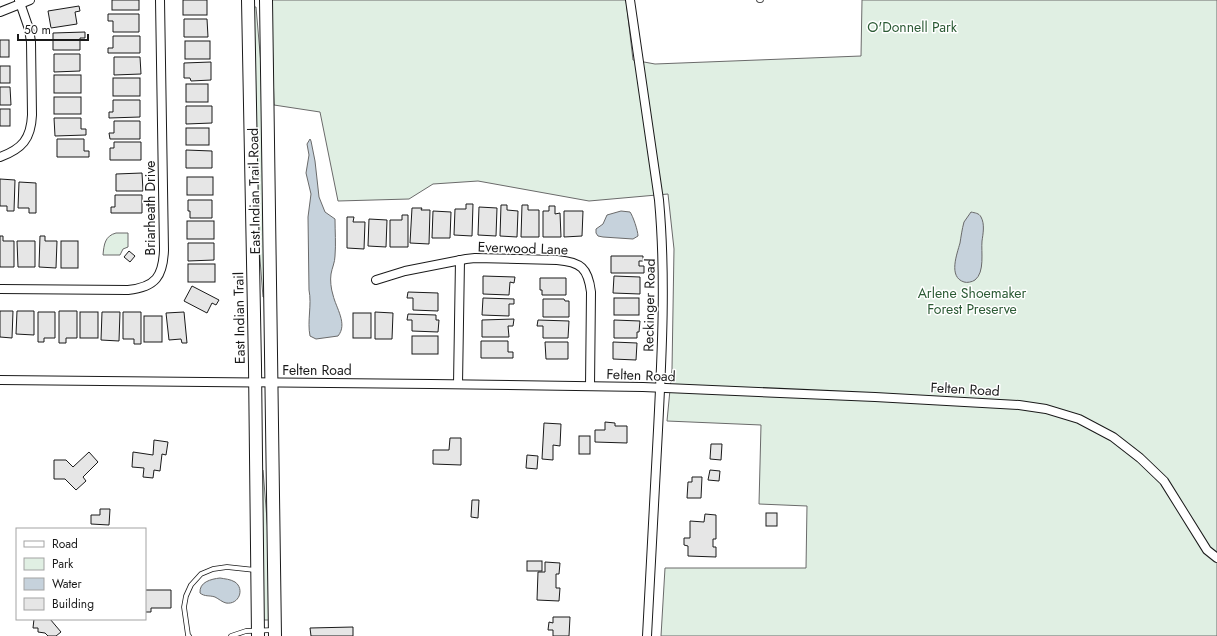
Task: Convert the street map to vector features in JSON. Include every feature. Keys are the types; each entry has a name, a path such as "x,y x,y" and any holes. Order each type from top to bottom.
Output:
{"main road":[{"name":"East Indian Trail","path":"248,0 258,633"},
{"name":"East Indian Trail Road","path":"266,0 272,382"},
{"path":"272,382 275,633"}],"street":[{"path":"0,12 20,2 30,0"},
{"name":"Briarheath Drive","path":"0,289 139,289 155,280 160,273 163,264 164,250 160,0"},
{"name":"Reckinger Road","path":"630,0 656,178 662,230 664,274 660,388 647,636"},
{"path":"0,157 21,146 32,127 31,42 29,30 20,2"},
{"name":"Everwood Lane","path":"376,280 405,271 475,258 557,260 566,261 582,267 589,277 591,292 590,386"},
{"name":"Everwood Lane","path":"458,384 460,260"},
{"name":"Felten Road","path":"0,380 590,386 875,397 1019,405 1046,409 1079,419 1113,437 1140,458 1164,481 1207,550 1217,558"}],"lane":[{"path":"189,636 184,607 186,596 191,585 201,574 213,568 257,570"},
{"path":"231,636 240,632 275,633"}],"green space":[{"name":"Arlene Shoemaker Forest Preserve","path":"271,0 626,0 633,60 655,64 861,56 862,0 1217,0 1217,636 661,636 665,568 806,568 807,506 759,504 761,425 667,421 672,369 674,249 668,194 589,201 478,181 433,184 409,199 338,201 320,112 274,105"},
{"path":"254,7 256,7 262,76 266,297 263,297 258,234"},
{"path":"116,233 128,233 128,247 123,249 120,255 103,255 107,238"},
{"path":"261,470 263,470 268,532 270,620 263,620"}],"water":[{"path":"310,139 315,161 319,197 325,212 335,219 335,258 331,274 331,282 332,293 342,321 341,331 338,336 316,339 310,336 309,325 310,301 308,217 311,194 306,173 309,155 307,144"},
{"path":"621,211 630,212 633,217 638,236 633,239 598,236 596,229 603,224 607,215"},
{"path":"971,212 977,213 981,217 983,223 982,262 980,272 975,280 964,282 956,275 955,265 964,222"},
{"path":"220,578 231,580 238,585 240,592 239,596 234,602 226,603 215,597 200,593 201,586 206,582"}],"building":[{"path":"112,0 139,0 139,10 112,10"},
{"path":"183,0 207,0 207,15 183,15"},
{"path":"79,6 80,11 75,12 77,24 51,28 48,11"},
{"path":"108,14 139,14 139,32 113,32 113,21 108,21"},
{"path":"184,19 207,19 208,37 184,37"},
{"path":"85,32 85,38 80,38 80,50 53,50 53,33"},
{"path":"113,36 140,36 140,53 108,53 108,48 113,48"},
{"path":"0,40 9,40 9,57 0,57"},
{"path":"185,41 210,41 210,59 185,59"},
{"path":"54,54 80,54 80,71 54,72"},
{"path":"114,57 140,57 141,74 114,75"},
{"path":"211,62 211,80 191,81 190,78 184,78 184,63"},
{"path":"0,66 10,66 10,83 0,83"},
{"path":"54,75 81,75 81,93 54,93"},
{"path":"113,78 140,78 140,96 113,96"},
{"path":"186,84 208,84 208,102 186,102"},
{"path":"0,87 10,87 11,105 0,105"},
{"path":"54,97 81,97 81,114 54,114"},
{"path":"113,100 140,100 140,117 109,118 109,112 113,112"},
{"path":"186,106 212,106 212,123 186,124"},
{"path":"0,109 10,109 10,126 0,126"},
{"path":"54,118 81,118 81,129 86,129 86,135 55,136"},
{"path":"114,121 140,121 140,139 110,139 109,133 114,133"},
{"path":"186,128 209,128 209,145 186,145"},
{"path":"57,139 84,139 84,151 89,151 89,157 57,157"},
{"path":"114,142 141,142 141,160 110,160 110,148 114,148"},
{"path":"186,150 212,151 212,168 186,168"},
{"path":"142,173 143,191 116,191 116,174"},
{"path":"187,177 213,177 213,195 187,195"},
{"path":"0,179 15,180 14,211 7,211 7,206 0,206"},
{"path":"19,182 36,183 36,213 29,213 29,208 18,208"},
{"path":"115,195 142,195 142,213 111,213 111,207 115,207"},
{"path":"188,200 212,200 212,218 190,218 190,211 188,211"},
{"path":"466,204 473,204 472,236 454,235 455,209 466,209"},
{"path":"501,205 507,205 507,210 518,211 517,237 500,236"},
{"path":"522,205 528,205 528,210 539,210 539,237 521,237"},
{"path":"549,206 555,206 555,214 560,213 561,237 543,237 543,211 549,211"},
{"path":"479,207 497,208 496,236 478,235"},
{"path":"412,208 430,210 429,244 410,243"},
{"path":"433,211 451,212 450,238 432,238"},
{"path":"564,211 583,211 582,236 564,237"},
{"path":"402,215 408,215 408,247 390,247 390,220 402,220"},
{"path":"347,217 354,217 353,222 365,222 364,249 347,248"},
{"path":"369,219 387,220 386,247 368,246"},
{"path":"187,221 214,221 214,239 187,239"},
{"path":"0,236 3,236 3,241 14,241 14,267 0,267"},
{"path":"40,236 45,236 45,241 57,241 56,268 39,267"},
{"path":"17,241 35,241 35,267 18,267"},
{"path":"61,241 78,241 78,268 61,268"},
{"path":"188,243 214,243 214,260 188,261"},
{"path":"129,251 135,256 130,262 124,257"},
{"path":"611,256 643,256 643,261 639,261 639,266 644,266 644,273 611,273"},
{"path":"188,264 215,264 215,282 188,282"},
{"path":"483,276 515,277 514,283 510,282 509,295 483,294"},
{"path":"614,276 640,277 640,294 613,293"},
{"path":"540,278 566,278 566,295 542,295 542,290 540,290"},
{"path":"192,286 219,300 216,305 212,303 207,313 184,301"},
{"path":"408,292 438,293 438,311 413,310 413,298 407,298"},
{"path":"483,298 514,299 514,304 509,304 509,316 482,315"},
{"path":"614,298 639,298 639,315 614,315"},
{"path":"543,299 564,299 565,301 569,301 569,317 543,317"},
{"path":"0,311 13,311 12,338 0,337"},
{"path":"17,311 34,311 34,335 16,334"},
{"path":"59,311 77,311 77,338 66,338 66,343 59,343"},
{"path":"38,312 55,312 55,338 44,338 44,342 38,342"},
{"path":"80,312 98,312 98,338 80,338"},
{"path":"102,312 120,312 119,341 101,340"},
{"path":"123,312 141,312 141,344 134,344 134,339 123,339"},
{"path":"184,312 187,343 182,343 181,339 169,340 166,313"},
{"path":"375,312 393,313 392,339 375,339"},
{"path":"353,313 371,313 371,338 353,338"},
{"path":"408,314 436,315 436,320 439,320 438,332 412,331 412,320 407,320"},
{"path":"144,316 162,316 162,342 144,342"},
{"path":"514,319 513,326 508,326 509,337 482,337 482,320"},
{"path":"538,320 569,321 568,338 543,338 543,326 537,326"},
{"path":"614,320 640,321 637,338 614,338"},
{"path":"412,336 438,336 438,354 412,354"},
{"path":"481,341 508,341 508,352 513,352 513,358 481,358"},
{"path":"545,342 568,342 568,359 546,359"},
{"path":"613,342 637,343 636,360 613,359"},
{"path":"605,422 615,423 615,426 627,426 627,443 595,442 595,430 605,430"},
{"path":"544,423 561,424 560,446 553,445 553,460 542,459"},
{"path":"579,436 590,436 590,454 579,454"},
{"path":"450,438 461,438 461,465 433,464 433,450 449,450"},
{"path":"154,440 168,442 166,455 162,454 160,471 154,470 153,478 143,477 144,468 132,467 133,452 153,455"},
{"path":"711,444 722,444 721,460 710,459"},
{"path":"89,452 98,462 83,477 86,481 76,490 65,479 54,479 54,460 66,460 73,467"},
{"path":"527,455 538,456 537,469 526,468"},
{"path":"710,470 720,471 719,481 708,480"},
{"path":"692,477 702,477 701,498 687,498 688,482 692,482"},
{"path":"472,500 479,500 478,518 471,517"},
{"path":"100,509 110,509 109,525 91,524 91,515 100,515"},
{"path":"766,513 777,513 777,526 766,526"},
{"path":"705,514 716,515 716,539 713,539 713,547 716,547 716,557 688,556 688,546 684,545 684,538 690,538 690,521 704,522"},
{"path":"527,561 542,561 542,571 527,571"},
{"path":"545,562 560,563 559,574 556,574 556,588 560,588 559,601 537,600 538,572 545,572"},
{"path":"146,590 171,590 171,608 151,608 151,612 146,612"},
{"path":"553,617 570,617 569,636 553,636 553,630 548,630 549,622 553,623"},
{"path":"34,620 51,620 61,632 56,636 48,636 45,633 38,632 38,628 33,628"},
{"path":"353,627 353,636 311,636 310,628"}],"park label":[{"name":"O'Donnell Park","path":"912,27"}]}
